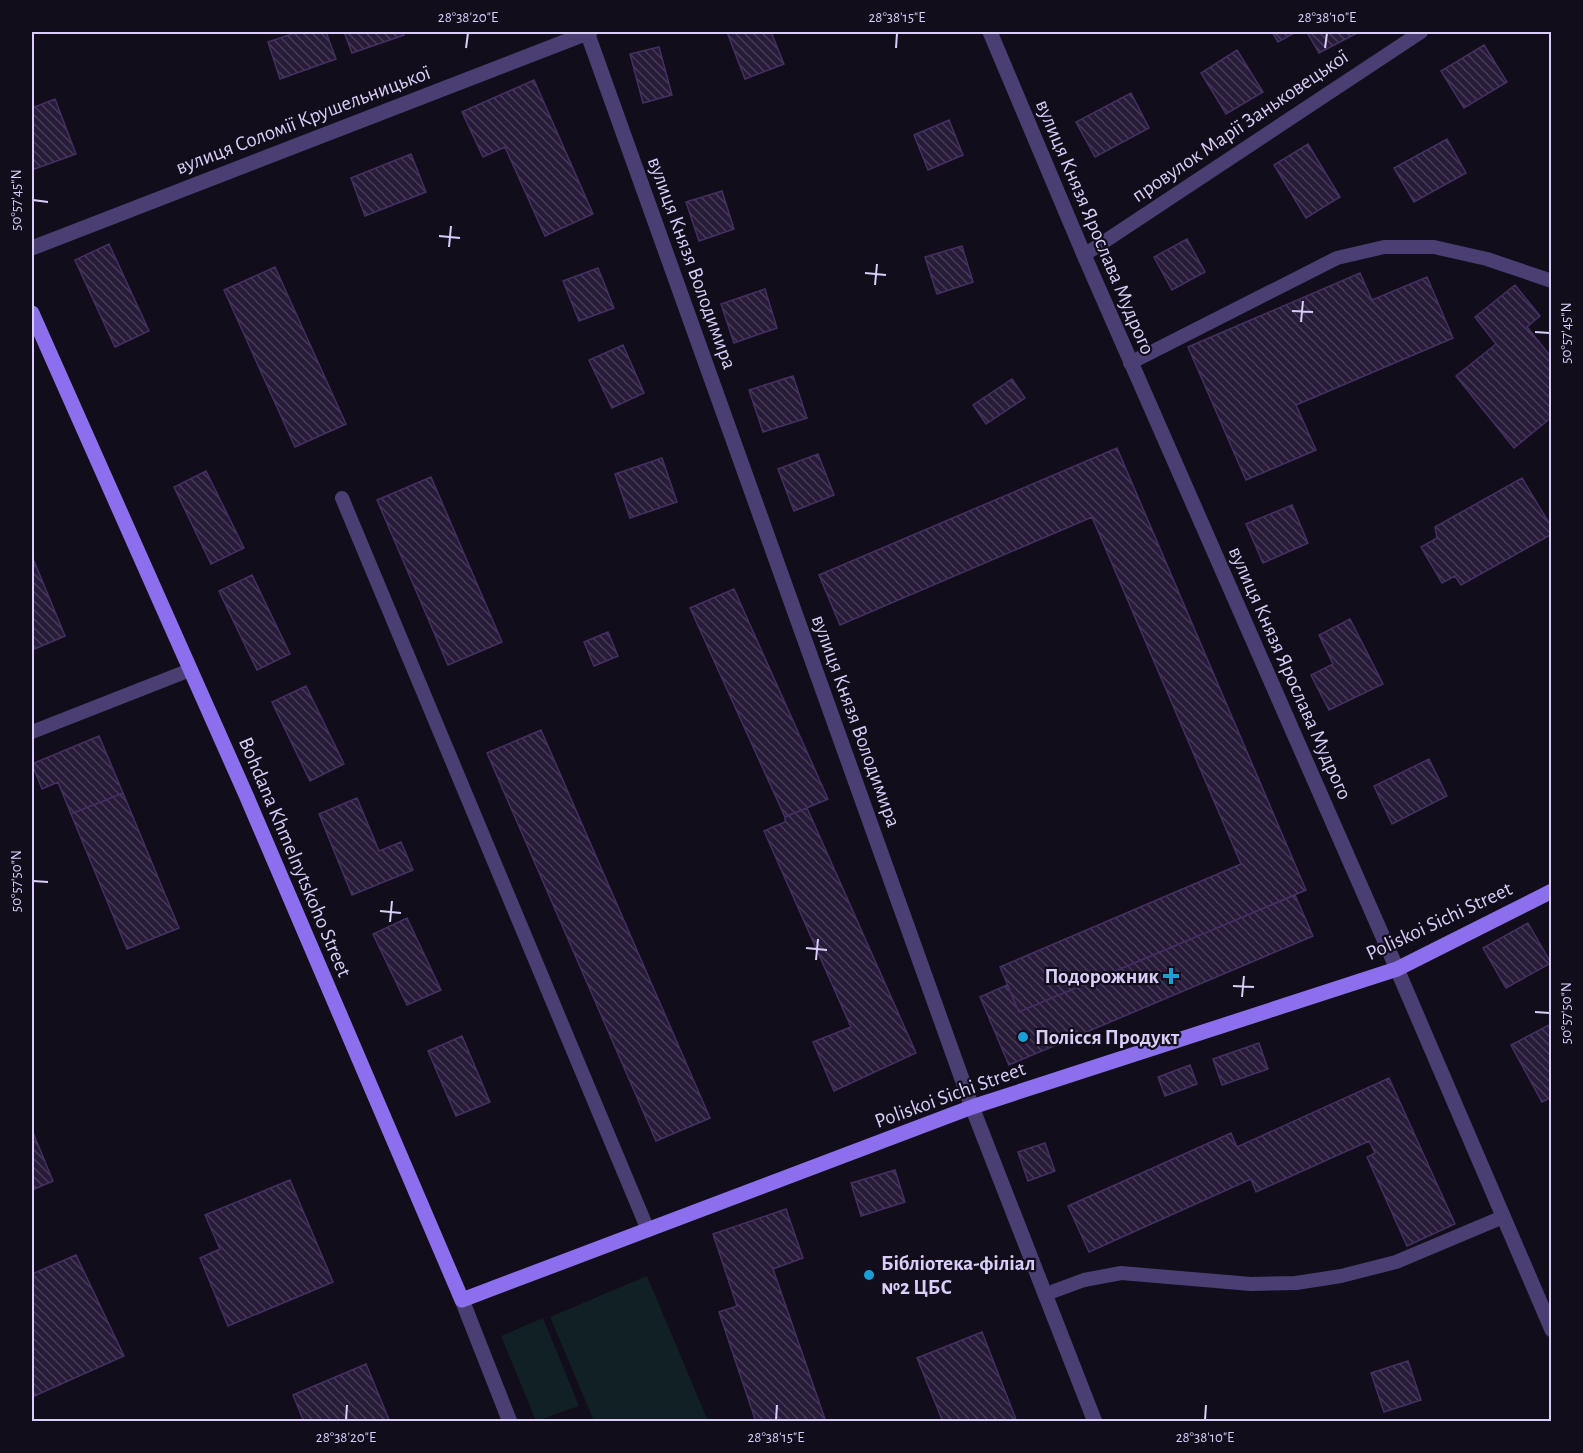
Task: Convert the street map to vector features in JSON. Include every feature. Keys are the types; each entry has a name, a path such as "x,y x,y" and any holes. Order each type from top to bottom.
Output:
{"street":[{"name":"вулиця Соломії Крушельницької","path":"32,248 588,32"},
{"name":"вулиця Князя Володимира","path":"588,32 972,1107 1095,1422"},
{"name":"вулиця Князя Ярослава Мудрого","path":"990,32 1130,363 1397,969 1551,1330"},
{"name":"Bohdana Khmelnytskoho Street","path":"32,313 190,670 462,1300 510,1422"},
{"name":"Poliskoi Sichi Street","path":"462,1300 972,1107 1397,969 1551,891"}],"lane":[{"name":"провулок Марії Заньковецької","path":"1084,255 1421,32"},
{"path":"1130,363 1337,258 1384,247 1434,247 1487,259 1551,281"},
{"path":"342,498 648,1230"},
{"path":"32,732 190,670"},
{"path":"1046,1294 1084,1280 1121,1273 1251,1284 1296,1282 1341,1276 1396,1262 1503,1217"}],"shaded area":[{"path":"647,1276 708,1421 594,1421 550,1317"},
{"path":"543,1318 579,1406 536,1421 501,1336"}],"building":[{"path":"298,32 326,32 336,59 280,79 268,42"},
{"path":"344,32 402,32 404,35 352,53"},
{"path":"727,32 771,32 784,64 745,79"},
{"path":"1272,32 1296,32 1278,42"},
{"path":"1307,32 1359,32 1319,53"},
{"path":"1484,45 1507,82 1464,108 1441,71"},
{"path":"659,47 672,95 643,103 630,54"},
{"path":"1237,50 1263,92 1226,114 1201,73"},
{"path":"534,80 593,214 545,236 505,147 483,157 462,112"},
{"path":"1131,93 1149,128 1095,157 1076,122"},
{"path":"55,99 76,154 32,170 32,108"},
{"path":"949,120 963,155 928,170 914,135"},
{"path":"1447,139 1466,173 1414,202 1394,168"},
{"path":"1308,144 1340,197 1306,218 1274,165"},
{"path":"411,154 426,192 365,216 351,178"},
{"path":"722,191 734,229 699,241 686,202"},
{"path":"1187,239 1205,272 1172,290 1154,257"},
{"path":"109,244 149,331 115,347 75,260"},
{"path":"962,246 973,282 937,294 925,257"},
{"path":"275,267 346,424 295,447 224,290"},
{"path":"598,268 614,308 579,321 563,281"},
{"path":"1360,273 1372,300 1427,277 1453,338 1296,405 1316,450 1246,480 1188,347"},
{"path":"1515,285 1540,316 1527,327 1552,358 1552,417 1514,448 1456,376 1496,344 1475,317"},
{"path":"765,289 777,328 734,343 721,304"},
{"path":"623,345 644,393 612,408 589,360"},
{"path":"793,376 807,418 763,432 749,390"},
{"path":"1012,379 1025,398 986,424 973,405"},
{"path":"1117,448 1306,890 1019,1012 1000,967 1241,864 1092,517 840,625 819,575"},
{"path":"818,454 834,495 794,511 778,469"},
{"path":"662,458 677,502 630,518 615,474"},
{"path":"206,471 244,548 211,564 174,487"},
{"path":"431,477 502,642 448,665 377,500"},
{"path":"1522,478 1552,528 1552,534 1461,585 1455,576 1442,583 1421,547 1437,538 1435,527"},
{"path":"1292,505 1308,543 1263,563 1246,524"},
{"path":"32,556 65,636 32,650"},
{"path":"252,575 290,654 257,670 219,591"},
{"path":"734,589 828,799 785,817 690,608"},
{"path":"1350,619 1383,684 1329,710 1311,675 1333,664 1319,635"},
{"path":"608,632 618,656 594,666 584,642"},
{"path":"306,686 344,764 310,781 272,702"},
{"path":"541,730 710,1118 656,1141 487,753"},
{"path":"99,736 123,793 71,814 58,782 42,789 32,764"},
{"path":"1429,759 1447,796 1392,824 1374,786"},
{"path":"123,793 179,928 127,949 71,814"},
{"path":"357,798 379,851 401,842 413,870 352,895 319,814"},
{"path":"807,808 916,1053 834,1091 813,1042 851,1027 764,831 785,822 785,817"},
{"path":"1295,895 1313,936 1009,1065 980,997 1007,985 1019,1012"},
{"path":"407,918 441,990 407,1005 373,934"},
{"path":"1528,923 1551,963 1506,988 1483,948"},
{"path":"1549,1025 1552,1030 1552,1097 1542,1102 1511,1045"},
{"path":"462,1036 490,1102 456,1116 428,1051"},
{"path":"1259,1043 1268,1069 1222,1085 1213,1059"},
{"path":"1190,1065 1197,1084 1165,1096 1158,1077"},
{"path":"1389,1078 1455,1224 1407,1246 1367,1157 1375,1153 1369,1141 1256,1192 1251,1179 1089,1252 1068,1206 1231,1133 1237,1147"},
{"path":"32,1130 53,1181 32,1190"},
{"path":"1045,1143 1055,1171 1028,1181 1018,1152"},
{"path":"895,1170 905,1202 861,1216 851,1183"},
{"path":"290,1180 333,1282 228,1326 200,1258 220,1249 205,1215"},
{"path":"786,1209 803,1258 773,1269 826,1422 756,1422 719,1312 737,1306 713,1234"},
{"path":"76,1255 124,1356 32,1397 32,1274"},
{"path":"982,1332 1017,1422 943,1422 917,1358"},
{"path":"1408,1361 1421,1400 1384,1412 1371,1373"},
{"path":"366,1364 390,1422 304,1422 293,1395"}],"place":[{"name":"Подорожник","path":"1171,976"},
{"name":"Полісся Продукт","path":"1023,1037"},
{"name":"Бібліотека-філіал №2 ЦБС","path":"869,1275"}]}
